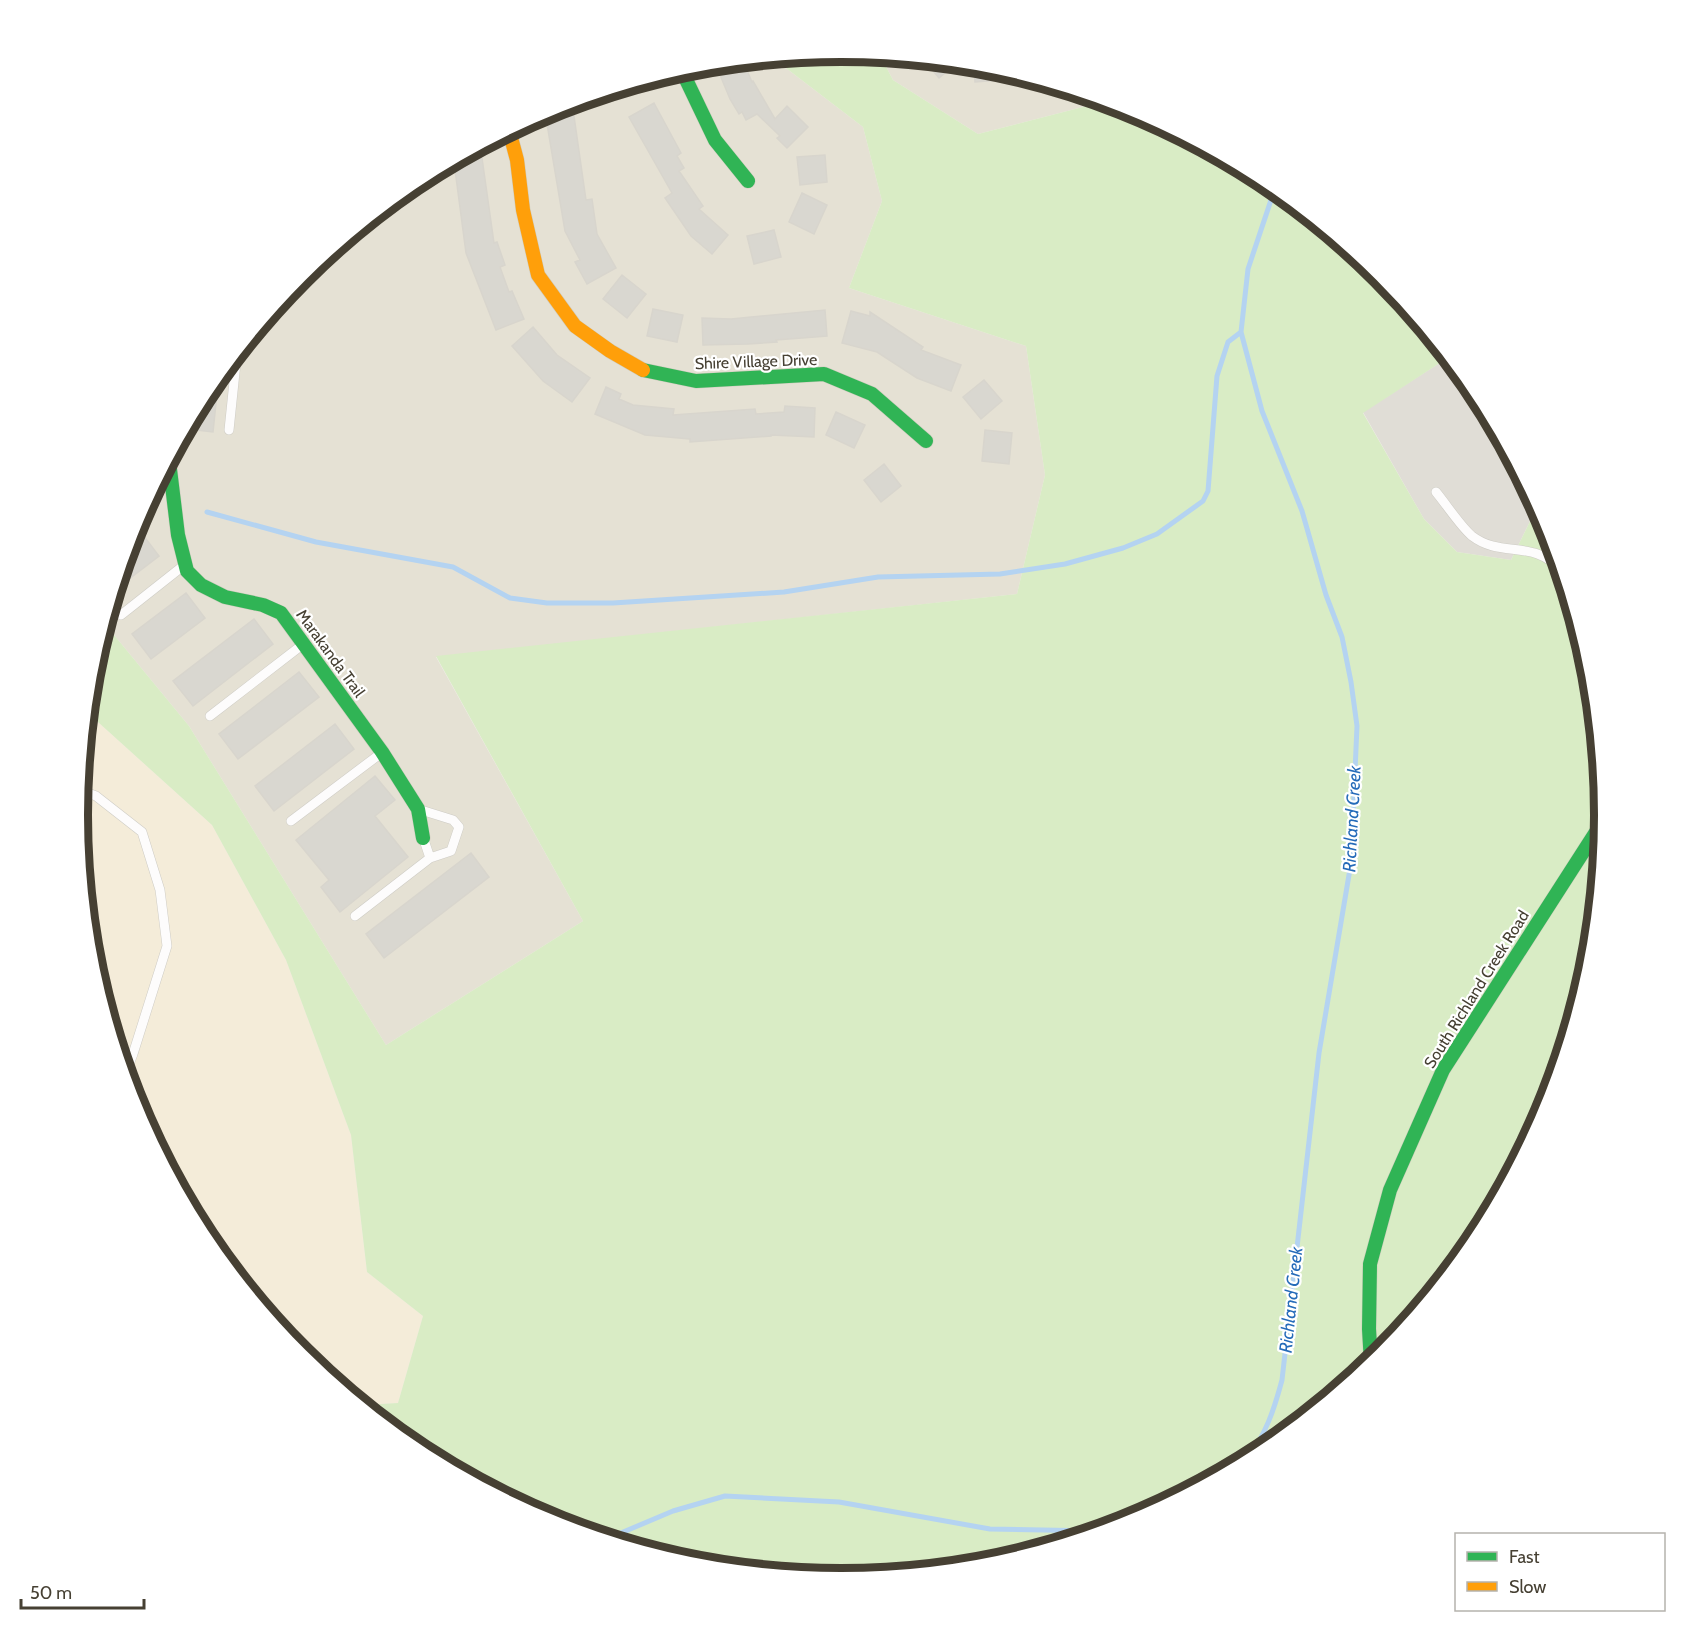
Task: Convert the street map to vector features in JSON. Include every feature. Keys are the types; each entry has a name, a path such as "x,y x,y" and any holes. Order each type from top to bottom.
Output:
{"street":[{"path":"685,78 715,140 748,181"},
{"name":"Shire Village Drive","path":"511,138 517,160 523,210 538,276 575,326 610,351 645,371 696,381 824,374 872,394 926,441"},
{"name":"Marakanda Trail","path":"170,473 180,550 187,571 201,585 225,597 263,605 281,613 381,752 418,809 423,838"},
{"name":"South Richland Creek Road","path":"1370,1351 1370,1264 1395,1179 1443,1070 1594,836"}],"lane":[{"path":"229,430 235,368"},
{"path":"1437,492 1472,536 1494,547 1537,552 1550,560"},
{"path":"121,615 185,564"},
{"path":"210,716 304,644"},
{"path":"291,821 381,752"},
{"path":"89,793 96,796 142,832 160,890 167,946 130,1062"},
{"path":"356,916 430,858 451,851 459,827 453,820 418,809"},
{"path":"423,838 430,858"}],"shaded area":[{"path":"884,63 940,68 988,76 1036,87 1093,104 978,134 893,80"},
{"path":"782,64 863,127 882,201 849,288 1026,346 1045,475 1017,594 436,657 583,921 386,1045 189,726 111,632 128,572 146,526 189,438 215,396 275,318 345,248 423,188 508,139 599,101 647,87 695,76"},
{"path":"1443,361 1494,438 1533,516 1511,560 1457,552 1424,519 1363,412"},
{"path":"95,719 212,825 286,960 351,1135 367,1272 423,1316 398,1403 374,1404 309,1347 275,1311 215,1233 166,1148 146,1103 128,1057 114,1009 95,913 88,814"}],"green space":[{"path":"884,63 893,80 978,134 1093,104 1175,139 1218,162 1260,188 1338,248 1408,318 1443,361 1363,413 1424,519 1457,552 1511,560 1533,516 1555,572 1569,620 1588,716 1593,765 1593,864 1588,913 1569,1009 1555,1057 1517,1148 1494,1191 1468,1233 1408,1311 1338,1381 1300,1412 1260,1441 1175,1490 1084,1528 1036,1542 940,1561 891,1566 842,1568 743,1561 647,1542 599,1528 508,1490 465,1467 423,1441 374,1404 398,1403 423,1316 367,1272 351,1135 286,960 212,825 95,719 111,632 189,726 386,1045 583,921 436,656 1017,594 1045,475 1026,346 849,288 882,201 863,127 782,65"}],"building":[{"path":"930,67 949,70 939,78"},
{"path":"746,68 775,119 787,106 808,127 787,148 777,138 780,136 757,114 746,120 742,112 739,114 719,72"},
{"path":"975,74 1004,80 975,82"},
{"path":"654,103 681,153 677,156 684,168 679,171 703,206 699,209 728,235 712,254 691,236 665,198 672,193 629,117"},
{"path":"573,111 586,200 592,199 597,234 616,268 587,284 575,262 580,260 565,231 547,122"},
{"path":"825,155 827,182 800,185 797,157"},
{"path":"482,158 494,243 497,242 505,265 500,267 509,292 512,291 524,319 496,330 466,253 455,168 469,160"},
{"path":"802,193 827,205 814,234 789,222"},
{"path":"774,230 781,257 754,264 747,236"},
{"path":"622,275 646,294 627,318 603,299"},
{"path":"653,309 683,315 677,342 647,336"},
{"path":"825,310 827,336 776,340 777,342 703,345 702,318 731,319"},
{"path":"851,311 870,316 870,312 923,347 921,350 961,365 951,391 917,378 877,352 842,343"},
{"path":"533,327 557,355 590,378 572,402 543,381 512,346"},
{"path":"984,380 1002,401 981,419 963,397"},
{"path":"606,387 621,394 619,399 633,405 674,409 673,415 755,409 756,414 784,412 785,406 815,408 814,437 771,435 690,442 690,439 645,435 595,414"},
{"path":"217,393 213,432 194,430"},
{"path":"836,412 865,425 854,448 826,435"},
{"path":"985,430 1012,433 1009,464 982,461"},
{"path":"884,464 901,486 881,502 864,480"},
{"path":"143,535 159,556 125,582"},
{"path":"186,593 205,618 151,659 132,634"},
{"path":"254,619 273,644 193,706 173,681"},
{"path":"299,672 319,697 238,759 219,734"},
{"path":"335,724 354,749 274,811 255,786"},
{"path":"375,776 395,800 375,816 408,857 340,912 321,887 329,880 296,840"},
{"path":"471,853 489,877 384,958 366,934"}],"waterway":[{"name":"Richland Creek","path":"1257,1443 1269,1421 1282,1380 1319,1053 1351,863 1357,726 1342,637 1326,595 1302,511 1262,411 1241,332 1248,269 1272,197"},
{"path":"207,512 316,542 453,567 510,598 547,603 613,603 784,592 878,577 1000,574 1065,564 1123,548 1157,534 1203,501 1208,491 1217,376 1228,342 1241,332"},
{"path":"619,1534 673,1511 725,1496 839,1502 990,1529 1075,1531"}],"traffic: fast":[{"path":"685,78 715,140 748,181"},
{"path":"643,370 696,381 824,374 872,394 926,441"},
{"path":"170,473 178,535 187,571 201,585 225,597 263,605 281,613 382,752 418,809 423,838"},
{"path":"1370,1351 1370,1264 1390,1190 1443,1070 1594,836"}],"traffic: slow":[{"path":"511,138 517,160 523,210 538,275 575,326 610,351 643,370"}]}
